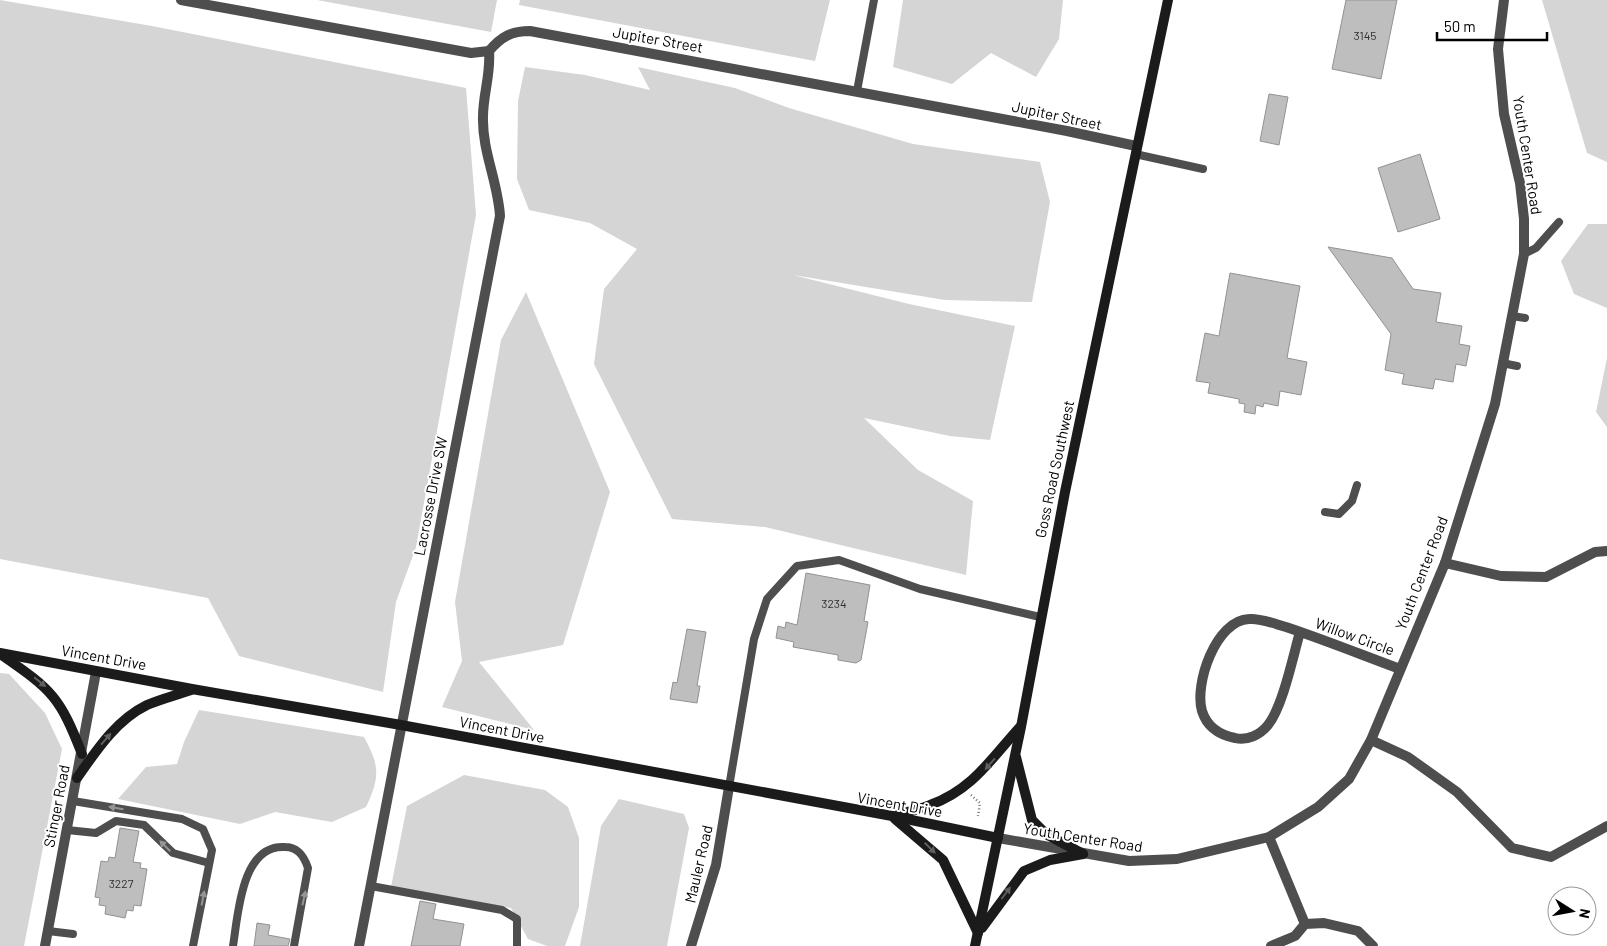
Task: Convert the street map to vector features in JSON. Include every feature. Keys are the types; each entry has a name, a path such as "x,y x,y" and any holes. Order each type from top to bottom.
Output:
{"street":[{"path":"181,0 470,53 489,51"},
{"name":"Goss Road Southwest","path":"975,946 1015,754 1040,617 1168,0"},
{"name":"Youth Center Road","path":"998,838 1129,862 1152,861 1205,853 1270,837 1318,807 1350,778 1371,740 1445,563 1495,404 1524,254 1524,219 1520,183 1504,114 1498,49 1504,0"},
{"name":"Jupiter Street","path":"489,51 501,37 516,31 530,31 1067,131 1136,150"},
{"name":"Lacrosse Drive SW","path":"359,946 500,216 495,178 485,145 483,116 491,69 489,51"},
{"path":"1445,563 1501,576 1546,577 1595,552 1607,551"},
{"name":"Willow Circle","path":"1300,632 1281,699 1269,725 1255,736 1240,739 1221,735 1209,724 1202,710 1202,691 1213,646 1227,627 1249,618 1300,632 1400,669"},
{"path":"0,654 42,683 55,696 67,716 82,754"},
{"name":"Vincent Drive","path":"0,654 192,690 401,724 729,787 892,816 998,838"},
{"name":"Stinger Road","path":"45,946 96,672"},
{"path":"77,778 122,722 146,706 192,690"},
{"path":"892,816 931,805 970,783 988,767 1020,726"},
{"path":"1371,740 1408,757 1457,792 1512,848 1551,857 1607,826"},
{"path":"1015,754 1032,820 1046,834 1083,854"},
{"name":"Mauler Road","path":"691,946 716,865 729,787"},
{"path":"892,816 943,860 954,879 978,933"},
{"path":"1270,837 1305,924"},
{"path":"978,933 1024,870 1050,860 1083,854"},
{"path":"1271,946 1295,936 1305,924 1324,923 1358,931 1373,946"}],"lane":[{"path":"857,92 874,0"},
{"path":"1136,150 1202,169"},
{"path":"1524,254 1536,248 1560,222"},
{"path":"1512,316 1525,318"},
{"path":"1502,363 1517,366"},
{"path":"1325,512 1339,514 1352,501 1357,484"},
{"path":"729,787 754,639 767,599 797,566 839,560 920,589 1040,617"},
{"path":"73,801 182,819 202,829 212,850 193,946"},
{"path":"67,830 96,833 116,821 144,825 173,853 210,863"},
{"path":"233,946 245,878 253,864 265,852 278,846 291,847 304,856 308,868 294,946"},
{"path":"371,886 502,910 517,919 517,946"},
{"path":"48,930 73,934"}],"path":[{"path":"970,794 980,803 978,816"}],"shaded area":[{"path":"0,0 152,26 466,88 476,215 416,547 396,602 383,692 239,656 208,598 0,559"},
{"path":"317,0 497,0 491,32"},
{"path":"520,0 830,0 815,61 519,5"},
{"path":"903,0 1063,0 1059,39 1036,77 991,53 952,84 893,67"},
{"path":"1542,0 1607,0 1607,162 1587,153"},
{"path":"525,67 585,75 650,90 638,67 735,88 789,108 913,144 1040,162 1050,202 1032,302 945,300 793,275 909,304 1015,326 990,440 950,436 864,418 918,470 973,501 966,575 765,527 672,519 594,364 604,289 637,249 590,223 529,210 517,179 518,101"},
{"path":"1588,224 1607,224 1607,308 1574,294 1561,261"},
{"path":"526,292 610,492 563,645 479,662 534,730 442,707 462,661 455,602 501,340"},
{"path":"1607,358 1607,427 1596,412"},
{"path":"0,673 9,674 45,713 62,749 24,946 0,946"},
{"path":"199,710 364,737 373,756 376,772 374,787 366,807 332,822 275,812 240,824 118,799 146,767 177,764 184,742"},
{"path":"464,775 545,790 568,807 579,838 579,907 565,946 547,946 528,939 511,908 391,887 407,806"},
{"path":"619,799 684,814 689,828 667,946 580,946 601,826"}],"building":[{"path":"1346,0 1397,0 1381,79 1332,69"},
{"path":"1269,94 1288,97 1279,145 1260,141"},
{"path":"1420,154 1440,219 1398,232 1378,168"},
{"path":"1328,247 1392,258 1413,289 1441,293 1436,322 1462,326 1459,344 1470,346 1466,366 1456,364 1453,382 1435,379 1433,389 1402,384 1404,374 1385,370 1391,334"},
{"path":"1230,273 1300,286 1287,358 1307,362 1301,395 1280,391 1278,406 1264,403 1263,407 1256,405 1255,414 1244,412 1245,404 1239,403 1239,399 1208,393 1210,383 1196,381 1205,333 1219,336"},
{"path":"806,573 870,585 864,621 868,622 861,660 856,663 838,660 838,655 793,647 794,642 776,638 778,626 785,628 786,622 797,625"},
{"path":"687,629 706,632 697,686 700,686 697,703 670,699 673,682 677,683"},
{"path":"120,828 139,831 133,862 141,863 140,868 147,869 141,906 134,905 133,911 127,910 125,918 105,914 106,906 99,905 100,898 95,897 101,861 108,862 109,857 115,858"},
{"path":"420,901 436,904 433,919 464,924 460,946 411,946"},
{"path":"257,923 270,925 268,935 290,939 288,946 254,946"}]}
